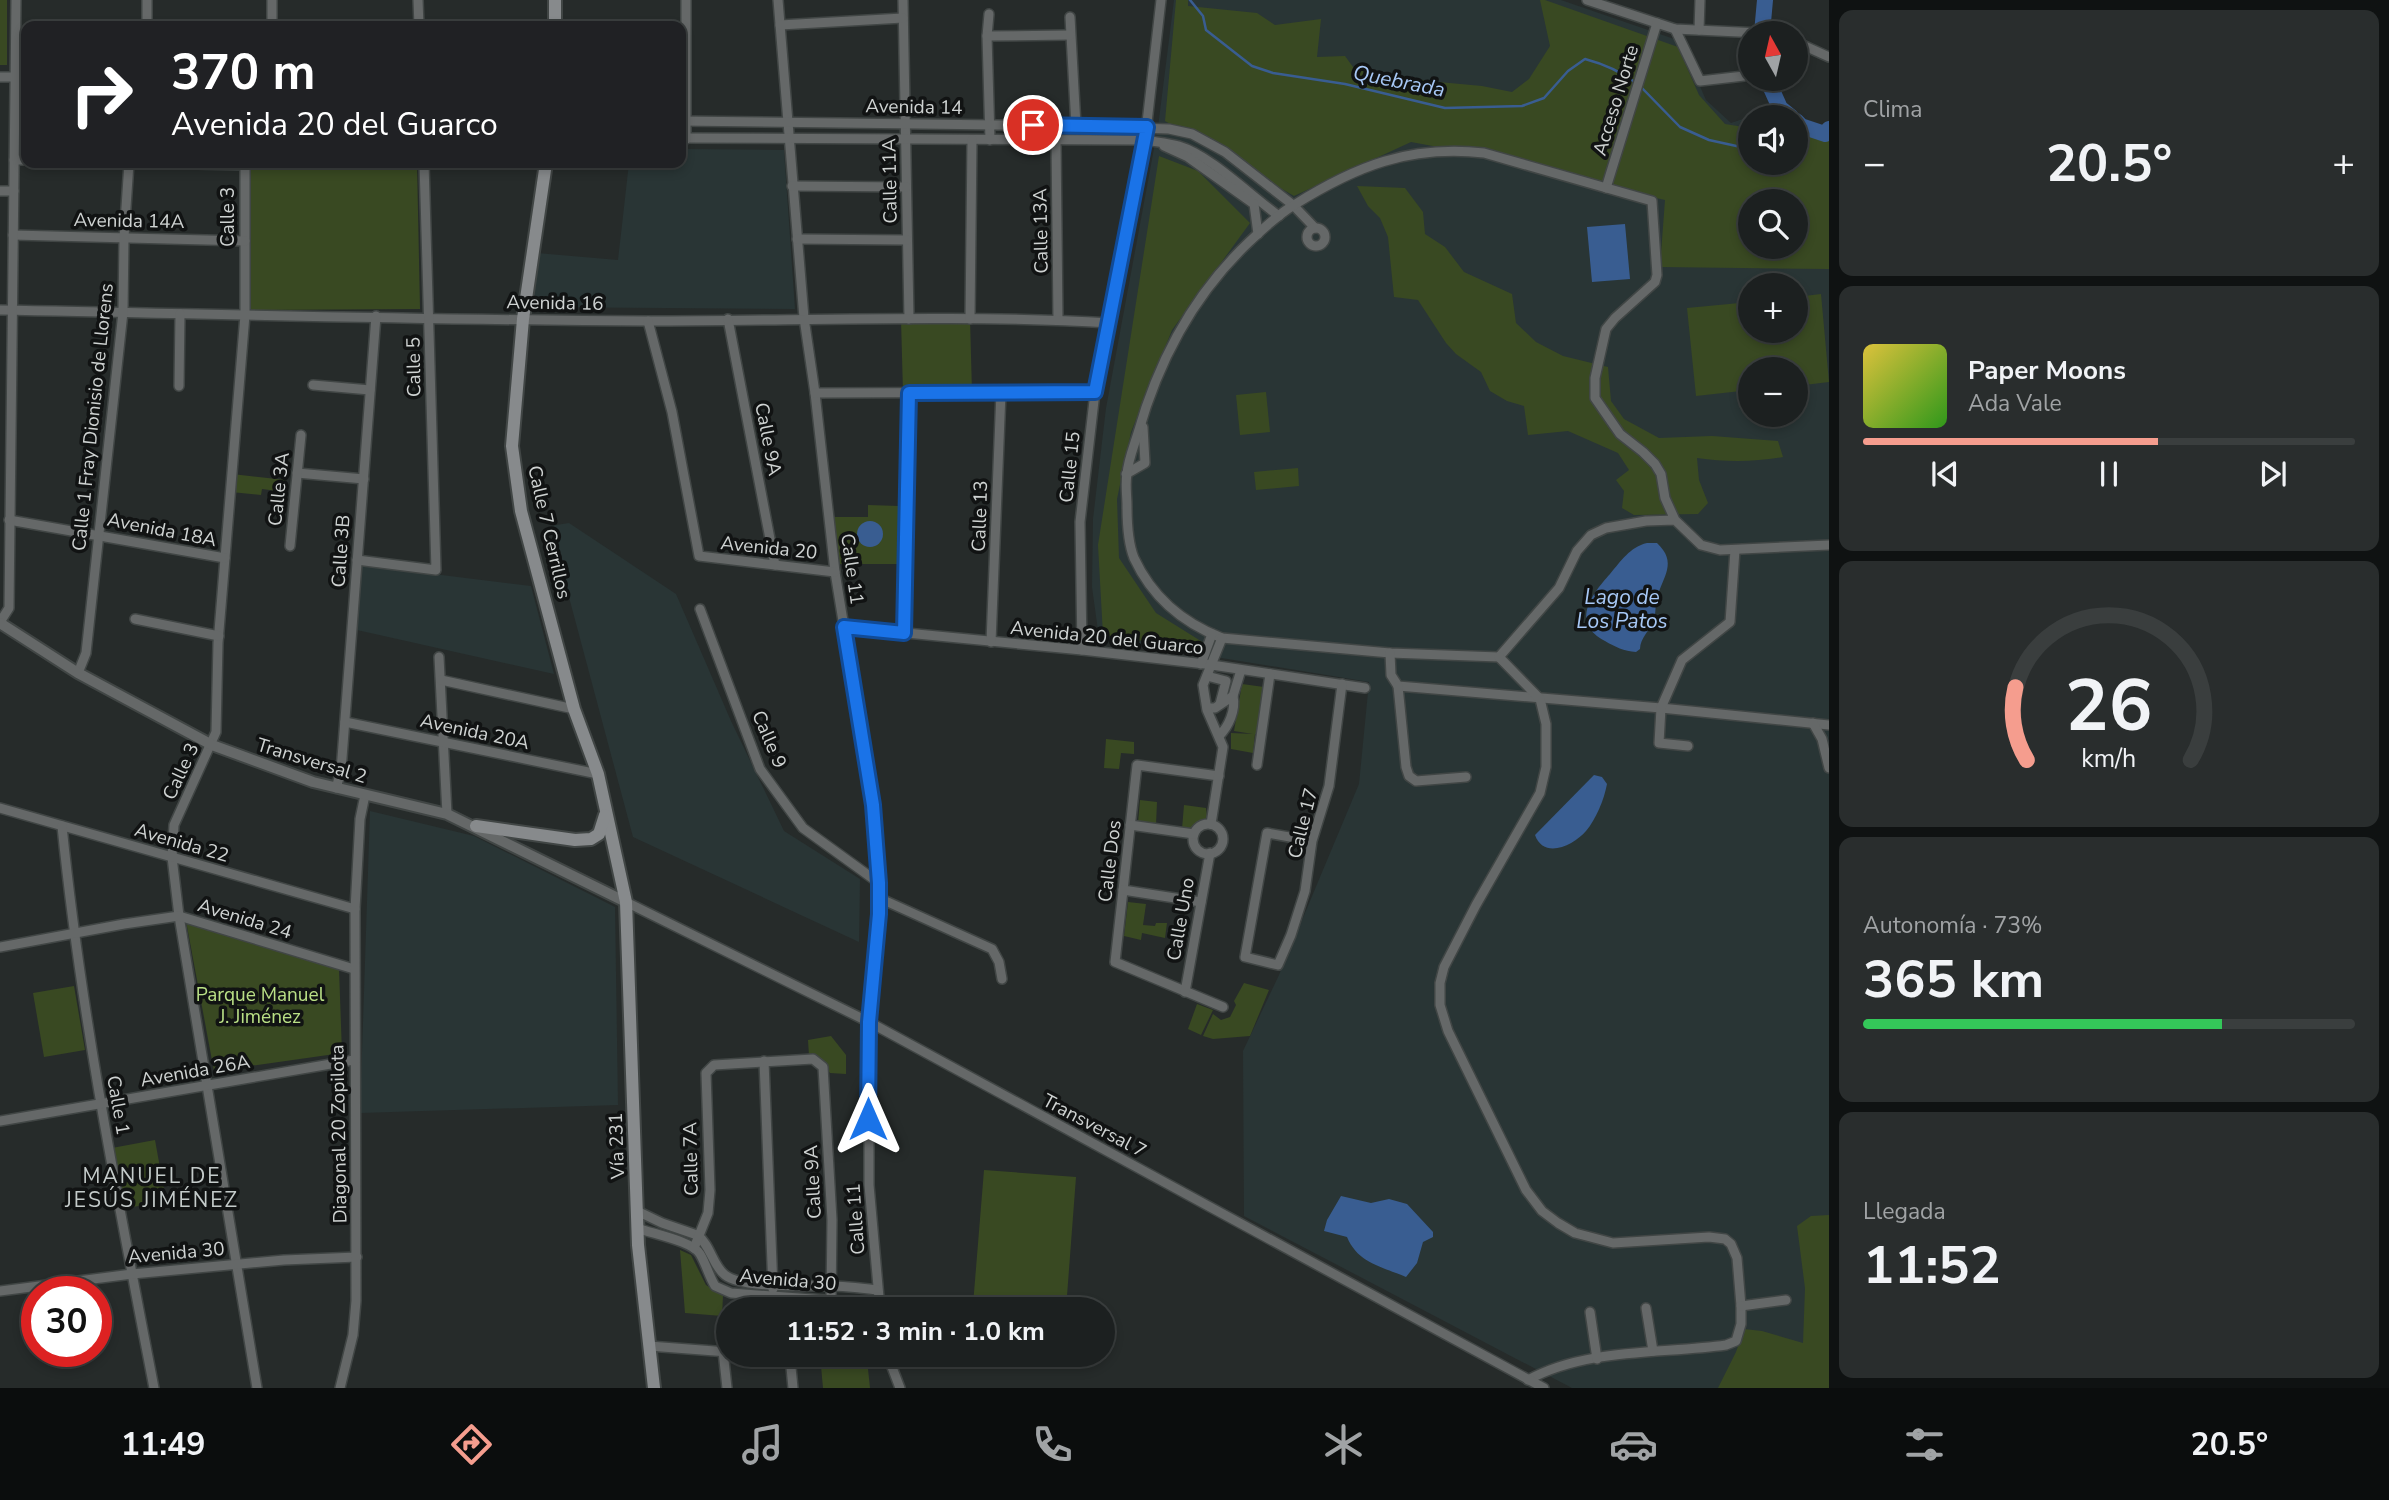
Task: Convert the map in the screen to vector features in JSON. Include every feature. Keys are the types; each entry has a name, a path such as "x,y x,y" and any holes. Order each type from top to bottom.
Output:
{"main road":[{"path":"555,0 555,21"},
{"name":"Calle 7 Cerrillos","path":"544,168 523,319 512,446 521,511 574,709 597,774 626,902"},
{"path":"476,826 582,841 599,834 606,811"},
{"name":"Vía 231","path":"626,902 636,1211 654,1388"}],"street":[{"path":"0,622 9,608 5,403 12,310 16,0"},
{"path":"147,0 147,21"},
{"path":"272,0 272,21"},
{"path":"418,0 419,21"},
{"path":"685,21 686,0"},
{"name":"Calle 11","path":"778,0 804,318 835,572 873,805 879,898 869,1022 869,1185 878,1297"},
{"name":"Calle 11A","path":"903,0 909,319"},
{"name":"Calle 15","path":"1082,650 1080,522 1095,392 1146,140 1161,0"},
{"path":"1587,0 1612,4"},
{"path":"1599,0 1675,29 1738,32"},
{"path":"1699,30 1700,0"},
{"path":"989,14 986,36 990,140"},
{"path":"780,25 903,18"},
{"path":"1070,18 1076,126"},
{"name":"Acceso Norte","path":"1606,188 1657,23"},
{"path":"1675,29 1700,80 1738,77"},
{"path":"986,36 1070,35"},
{"path":"1808,47 1829,57"},
{"path":"0,77 21,77"},
{"name":"Avenida 14","path":"686,121 1147,127 1192,134 1225,152 1293,205 1315,228"},
{"name":"Avenida 14","path":"686,138 1156,142"},
{"path":"970,319 972,140"},
{"name":"Calle 13A","path":"1056,141 1058,320"},
{"path":"1156,142 1191,150 1279,216"},
{"path":"1156,142 1188,157 1254,205 1258,233"},
{"path":"1528,1380 1542,1372 1597,1359 1731,1343 1736,1341 1740,1333 1741,1306 1737,1258 1726,1239 1702,1237 1613,1243 1575,1233 1542,1211 1525,1190 1448,1031 1440,1004 1444,967 1540,793 1546,767 1547,744 1540,699 1499,657 1390,653 1217,636 1175,613 1151,586 1133,556 1127,520 1126,474 1156,378 1178,331 1199,299 1239,251 1293,205 1334,181 1396,156 1437,151 1484,153 1652,201 1657,275 1651,288 1606,329 1595,379 1595,398 1620,434 1655,464 1661,474 1665,498 1675,520 1701,545 1720,550 1829,545"},
{"path":"14,160 21,160"},
{"name":"Calle 1 Fray Dionisio de Llorens","path":"78,673 86,653 123,312 129,168"},
{"name":"Calle 3","path":"245,168 245,315 219,636 216,732 174,825 172,857 179,916 257,1388"},
{"name":"Calle 5","path":"357,560 436,570 424,168"},
{"path":"792,186 906,187"},
{"path":"0,191 14,191"},
{"name":"Avenida 14A","path":"13,235 245,240"},
{"path":"797,239 907,240"},
{"name":"Avenida 16","path":"0,310 648,321 804,318 1058,320 1110,323"},
{"path":"180,314 180,386"},
{"name":"Calle 3B","path":"336,788 341,772 376,316"},
{"name":"Calle 9A","path":"728,319 775,565"},
{"name":"Avenida 20","path":"648,321 672,412 699,556 835,572"},
{"path":"313,385 370,390"},
{"name":"Calle 13","path":"991,642 1001,392"},
{"path":"815,393 1095,392"},
{"path":"904,633 909,393"},
{"path":"1126,474 1145,463 1142,419"},
{"name":"Calle 3A","path":"289,546 301,435"},
{"path":"297,473 364,479"},
{"name":"Avenida 18A","path":"9,520 226,558"},
{"path":"1499,657 1559,588 1577,551 1591,535 1606,528 1646,521 1675,520"},
{"path":"1688,746 1659,743 1661,708 1682,660 1730,622 1735,550"},
{"name":"Calle 9","path":"700,609 760,769 803,828 879,883"},
{"path":"135,619 219,636"},
{"name":"Transversal 2","path":"0,622 78,673 212,745 313,782 447,814 626,902"},
{"name":"Avenida 20 del Guarco","path":"844,627 1082,650 1365,688"},
{"path":"1211,824 1223,747 1207,708 1203,685 1207,676 1206,665 1217,636"},
{"path":"1390,653 1391,675 1398,686 1409,776 1416,781 1466,777"},
{"path":"439,657 447,814"},
{"path":"1219,736 1232,715 1235,702 1233,695 1241,670"},
{"path":"1258,765 1270,674"},
{"path":"1207,676 1226,681 1220,704"},
{"path":"441,680 574,709"},
{"name":"Calle 17","path":"1312,841 1267,833 1245,957 1278,965 1291,935 1305,891 1312,841 1329,786 1342,684"},
{"path":"1398,686 1829,725"},
{"path":"1207,708 1215,708 1233,695"},
{"name":"Avenida 20A","path":"345,722 597,774"},
{"path":"1813,723 1822,739 1829,768"},
{"name":"Calle Dos","path":"1185,992 1115,961 1137,765 1219,776"},
{"name":"Diagonal 20 Zopilota","path":"340,1388 353,1335 357,1257 355,909 360,819 365,795"},
{"name":"Avenida 22","path":"0,808 355,909"},
{"path":"1211,824 1219,829 1222,837 1218,849 1210,853 1198,850 1193,840 1194,834 1199,827 1211,824"},
{"path":"1130,825 1194,834"},
{"name":"Calle 1","path":"62,826 73,934 101,1104 154,1388"},
{"name":"Calle Uno","path":"1185,992 1210,853"},
{"path":"1123,890 1201,902"},
{"path":"879,898 992,949 999,962 1002,979"},
{"name":"Transversal 7","path":"626,902 869,1022 1544,1388"},
{"name":"Avenida 24","path":"0,947 179,916 354,969"},
{"path":"1185,992 1223,1007"},
{"name":"Calle 9A","path":"764,1061 813,1059 823,1067 832,1220 831,1297"},
{"name":"Avenida 26A","path":"0,1121 354,1060"},
{"path":"764,1061 773,1297"},
{"name":"Calle 7A","path":"694,1248 708,1213 709,1202 706,1073 715,1065 764,1061"},
{"path":"636,1211 697,1235"},
{"path":"637,1228 661,1238 690,1244 694,1248"},
{"name":"Avenida 30","path":"697,1235 702,1238 724,1275 737,1280 772,1286 830,1286 877,1290"},
{"name":"Avenida 30","path":"694,1248 715,1286 731,1293 765,1297"},
{"name":"Avenida 30","path":"0,1291 132,1274 293,1259 357,1257"},
{"path":"1741,1306 1786,1300"},
{"path":"1646,1308 1653,1351"},
{"path":"1590,1312 1597,1359"},
{"path":"649,1346 716,1351"},
{"path":"726,1367 727,1388"},
{"path":"791,1367 793,1388"},
{"path":"892,1367 900,1388"}],"shaded area":[{"path":"1174,0 1561,0 1680,41 1706,100 1731,123 1738,121 1738,175 1808,175 1808,127 1824,135 1829,131 1829,1388 1572,1388 1244,1216 1243,1051 1279,975 1359,784 1369,682 1099,638 1092,587 1093,519 1106,408 1158,127"},
{"path":"686,149 784,150 795,309 528,307 537,253 618,260 628,168 686,168"},
{"path":"569,523 676,594 731,721 784,831 860,879 859,942 633,837 550,526"},
{"path":"361,565 531,586 554,674 357,630"},
{"path":"370,811 474,836 615,907 618,1105 360,1113"}],"green space":[{"path":"0,0 7,0 7,65 0,65"},
{"path":"1176,0 1188,0 1188,6 1257,13 1275,25 1321,19 1317,57 1345,56 1353,67 1428,81 1512,92 1529,79 1550,46 1540,0 1678,47 1699,95 1725,124 1738,126 1738,175 1808,175 1808,133 1817,138 1829,138 1829,269 1660,267 1665,200 1581,181 1503,159 1411,142 1294,196 1165,121"},
{"path":"1159,156 1198,171 1250,223 1172,330 1131,432 1117,499 1119,558 1156,613 1204,643 1211,651 1103,635 1098,545"},
{"path":"249,168 417,168 420,309 249,310"},
{"path":"1357,186 1405,188 1423,212 1425,234 1445,247 1464,272 1512,294 1516,323 1536,342 1563,356 1608,367 1611,401 1624,419 1659,438 1712,436 1778,441 1783,457 1740,461 1697,458 1699,480 1708,503 1698,514 1634,515 1622,508 1624,491 1616,480 1629,470 1618,453 1568,431 1528,435 1524,406 1507,401 1490,391 1481,372 1446,343 1418,300 1394,297 1388,237 1380,218 1368,206"},
{"path":"1821,294 1829,382 1808,385 1808,357 1738,357 1738,391 1696,396 1687,308 1738,303 1738,343 1808,343 1808,296"},
{"path":"901,319 970,319 972,392 903,393"},
{"path":"1266,392 1270,432 1240,435 1236,395"},
{"path":"1298,468 1299,486 1256,490 1254,472"},
{"path":"232,474 286,480 285,492 262,489 261,495 231,492"},
{"path":"868,505 899,506 899,564 839,564 831,515 868,517"},
{"path":"1242,684 1264,687 1253,753 1231,749 1231,733 1253,734 1234,731"},
{"path":"1106,739 1134,742 1134,754 1121,753 1119,769 1104,768"},
{"path":"1140,800 1157,802 1156,825 1138,823"},
{"path":"1184,805 1206,808 1208,824 1193,830 1182,829"},
{"path":"1128,902 1146,904 1143,925 1167,923 1165,938 1142,933 1141,940 1124,936"},
{"name":"Parque Manuel J. Jiménez","path":"186,921 339,969 342,1053 214,1071"},
{"path":"1244,983 1269,990 1250,1036 1213,1039 1203,1036 1213,1014 1221,1020 1230,1017 1236,1005 1234,1001"},
{"path":"74,986 85,1050 44,1057 33,993"},
{"path":"1197,1004 1213,1010 1201,1035 1188,1029"},
{"path":"831,1036 846,1055 846,1074 830,1073 821,1061 809,1056 808,1040"},
{"path":"155,1140 166,1201 122,1209 112,1148"},
{"path":"984,1170 1076,1177 1067,1297 974,1297"},
{"path":"1829,1215 1829,1388 1718,1388 1744,1329 1762,1331 1803,1343 1805,1288 1797,1226 1811,1216"},
{"path":"680,1250 691,1255 706,1285 723,1296 716,1297 716,1316 685,1313"},
{"path":"821,1367 868,1369 870,1388 823,1388"}],"water":[{"path":"1625,224 1630,279 1592,282 1587,227"},
{"path":"870,521 879,525 883,534 879,543 870,547 861,543 857,534 861,525"},
{"name":"Lago de Los Patos","path":"1647,543 1657,543 1668,563 1657,598 1654,620 1636,652 1612,645 1595,634 1586,618 1587,609 1596,591 1631,551"},
{"path":"1594,775 1602,777 1607,784 1590,826 1574,841 1559,848 1545,847 1539,843 1535,835"},
{"path":"1341,1196 1371,1203 1389,1199 1407,1204 1433,1232 1433,1237 1423,1242 1417,1263 1406,1277 1364,1258 1357,1253 1347,1237 1324,1231 1327,1220"}],"waterway":[{"name":"Quebrada","path":"1190,0 1203,16 1206,30 1252,66 1273,73 1345,84 1445,108 1522,106 1544,98 1568,71 1585,59 1612,68 1636,83"},
{"path":"1763,21 1765,0"},
{"name":"Quebrada","path":"1641,87 1680,127 1709,140 1738,146"},
{"path":"1772,91 1779,105"},
{"path":"1808,128 1825,134 1829,129"}],"district":[{"name":"MANUEL DE JESÚS JIMÉNEZ","path":"152,1188"}],"route":[{"path":"868,1119 869,1022 879,914 879,883 873,805 844,627 904,633 909,393 1095,392 1147,127 1033,125"}]}
